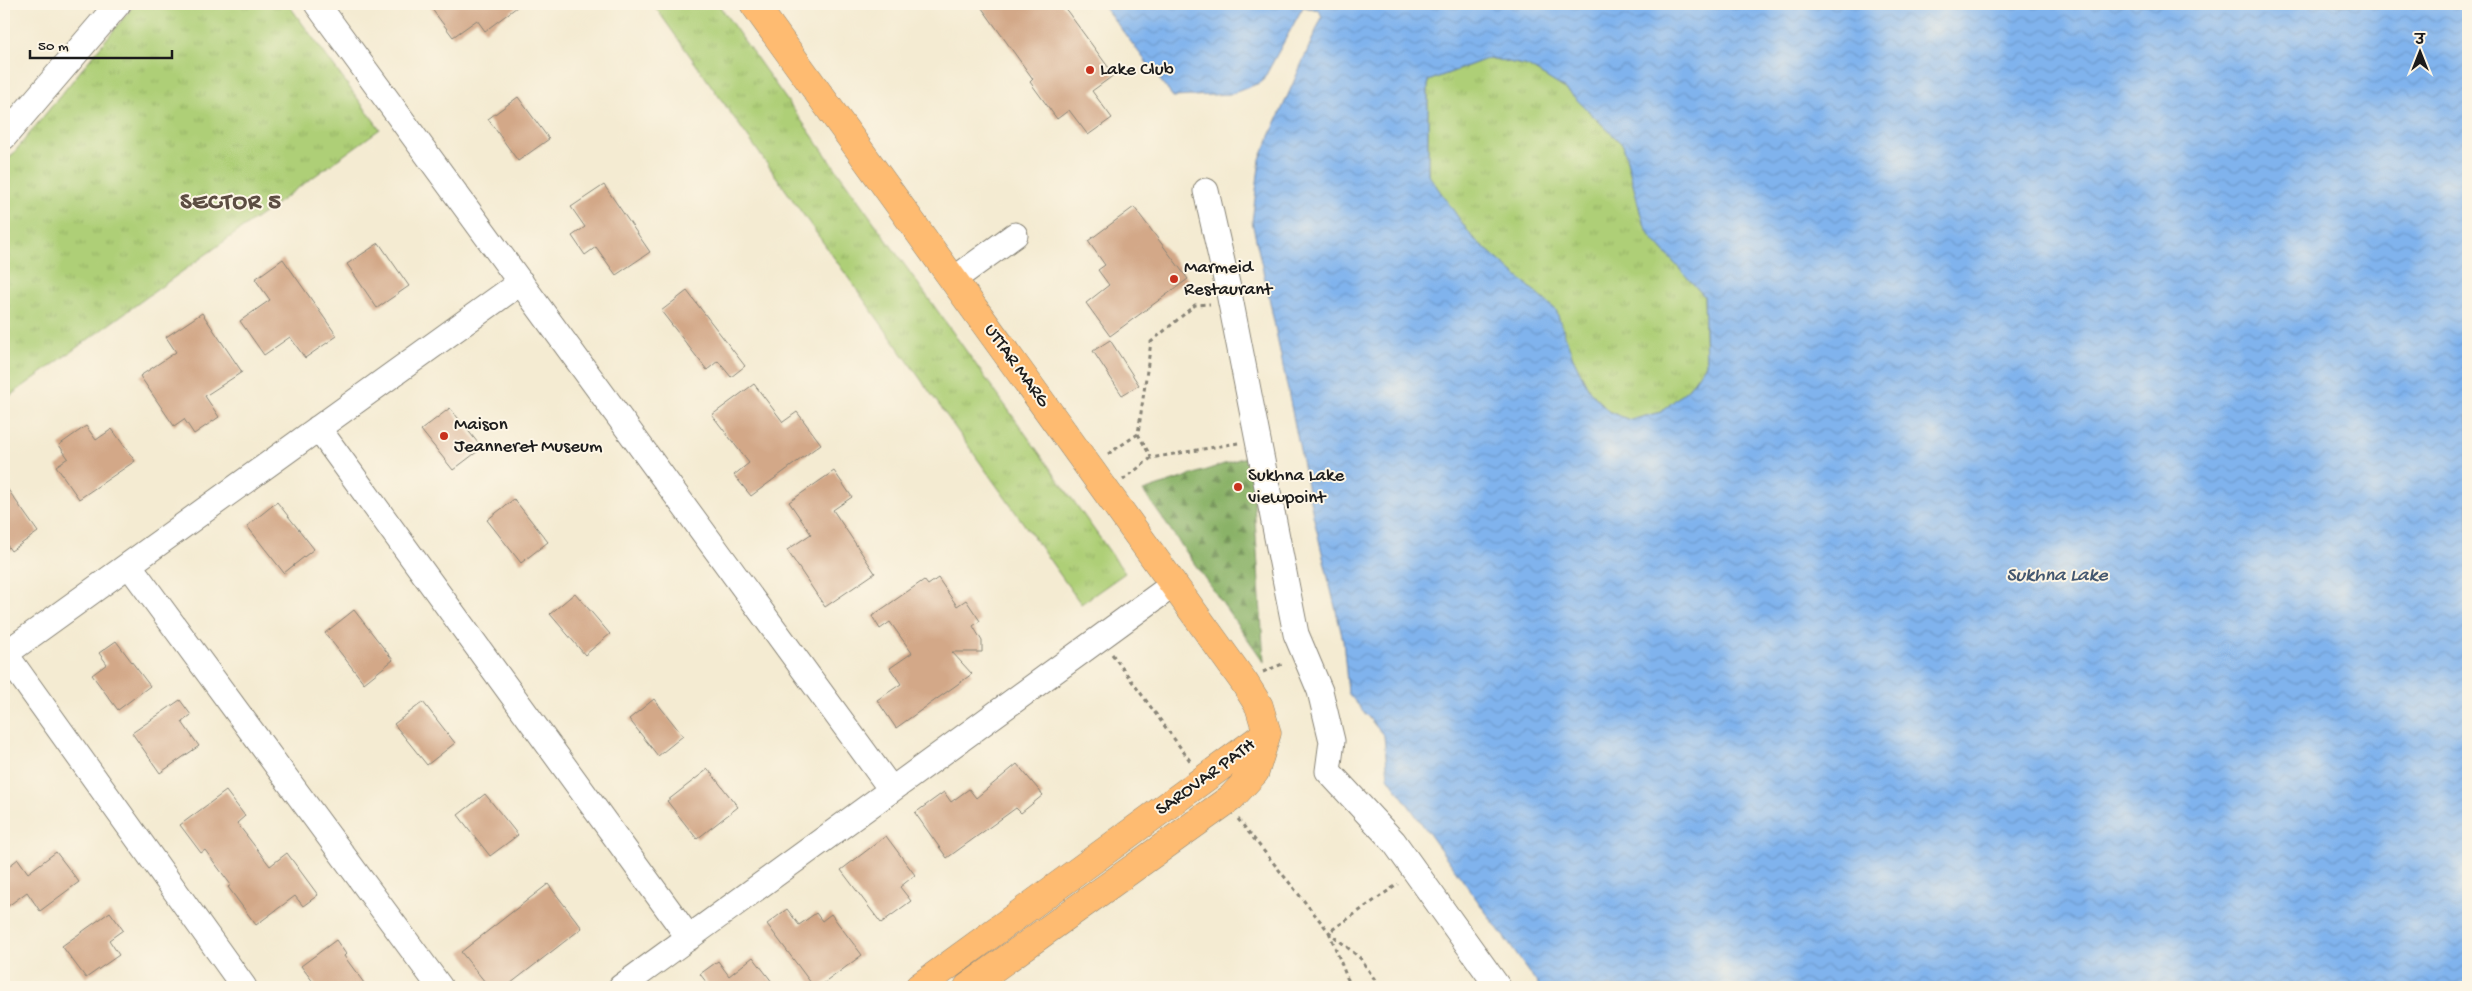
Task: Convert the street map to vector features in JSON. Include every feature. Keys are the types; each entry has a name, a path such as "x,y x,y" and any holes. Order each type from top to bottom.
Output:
{"main road":[{"name":"UTTAR MARG","path":"754,4 1244,682 1259,706 1267,734"},
{"name":"SAROVAR PATH","path":"919,987 1267,734"},
{"name":"SAROVAR PATH","path":"968,987 1231,798 1255,772 1267,734"}],"street":[{"path":"4,137 118,4"},
{"path":"317,4 891,790"},
{"path":"1206,191 1231,301 1296,634 1320,691 1332,741 1328,771 1394,842 1498,987"},
{"path":"953,280 1015,234"},
{"path":"244,987 4,653 521,282"},
{"path":"318,428 689,938"},
{"path":"128,565 440,987"},
{"path":"621,987 1174,584"}],"path":[{"path":"1151,458 1138,434 1151,342 1195,305 1231,301"},
{"path":"1089,467 1138,434"},
{"path":"1107,492 1151,458 1258,440"},
{"path":"1244,682 1272,667 1305,656"},
{"path":"1353,987 1347,978 1329,932 1415,872"}],"green space":[{"path":"135,4 288,4 380,129 4,400 4,165"},
{"path":"653,4 718,4 1125,573 1081,604"},
{"path":"1489,58 1528,66 1567,90 1623,145 1642,219 1650,236 1704,296 1706,364 1689,388 1661,412 1630,420 1608,411 1589,390 1573,358 1556,310 1472,237 1428,174 1428,81"},
{"path":"1251,455 1264,662 1143,491"}],"water":[{"name":"Sukhna Lake","path":"1102,4 2468,4 2468,987 1540,987 1388,777 1384,736 1348,693 1343,640 1313,515 1252,222 1260,159 1322,17 1319,10 1303,7 1262,82 1231,94 1173,97","holes":["1489,58 1528,66 1567,90 1623,145 1642,219 1650,236 1704,296 1706,364 1689,388 1661,412 1630,420 1608,411 1589,390 1573,358 1556,310 1472,237 1428,174 1428,81"]}],"building":[{"path":"428,4 521,4 485,31 477,20 453,37"},
{"name":"Lake Club","path":"979,4 1062,4 1114,75 1092,91 1112,118 1088,135 1069,110 1057,119 1030,82 1033,79"},
{"path":"518,97 549,139 518,161 488,119"},
{"path":"604,185 650,252 616,275 596,247 585,255 572,236 585,227 571,207"},
{"path":"1134,207 1188,279 1110,336 1086,303 1109,285 1098,270 1105,265 1088,241"},
{"path":"379,243 409,286 377,308 347,264"},
{"path":"283,259 337,336 305,358 290,337 264,355 240,321 270,300 255,279"},
{"path":"687,291 745,366 731,377 718,361 707,370 661,311"},
{"path":"202,313 242,372 205,396 219,417 194,434 184,419 174,426 140,376 176,352 166,337"},
{"path":"1110,340 1139,385 1122,395 1093,351"},
{"path":"754,384 783,422 797,412 821,444 751,496 734,475 749,463 712,415"},
{"path":"450,408 482,448 453,470 421,430"},
{"path":"86,426 96,440 112,429 135,461 79,499 56,466 68,458 59,445"},
{"path":"834,471 852,497 833,510 875,573 825,607 787,550 811,534 789,502"},
{"path":"4,484 38,532 11,551 4,541"},
{"path":"514,499 548,542 521,563 487,520"},
{"path":"277,502 314,549 284,573 247,526"},
{"path":"938,578 957,606 966,600 980,621 973,626 982,641 982,652 952,652 972,674 896,728 877,700 901,684 890,668 912,653 890,622 880,629 872,616 924,580 928,585"},
{"path":"575,593 610,634 585,655 550,614"},
{"path":"354,610 393,660 364,683 325,633"},
{"path":"116,641 150,686 118,710 92,675 107,664 99,653"},
{"path":"654,699 683,736 658,756 629,719"},
{"path":"180,700 191,715 182,722 199,746 160,773 132,733"},
{"path":"423,702 455,743 427,765 394,724"},
{"path":"1017,764 1043,795 1021,813 1016,808 947,858 915,813 944,792 951,802 969,789 976,798"},
{"path":"708,769 738,807 697,839 667,801"},
{"path":"226,791 245,816 237,823 270,866 287,853 318,895 303,906 295,896 256,925 228,887 231,885 205,850 201,853 180,825"},
{"path":"485,794 518,835 490,856 458,815"},
{"path":"886,836 915,875 900,887 911,901 881,923 841,870"},
{"path":"56,852 79,882 40,911 27,892 4,909 4,870 18,859 28,873"},
{"path":"548,884 582,928 506,987 489,987 461,952"},
{"path":"787,909 799,925 816,913 822,921 831,914 862,955 819,987 814,987 767,924"},
{"path":"110,912 123,930 109,940 119,955 86,978 62,946"},
{"path":"336,940 346,954 344,956 367,987 317,987 301,966"},
{"path":"753,957 776,987 710,987 700,974 718,961 729,976"}],"place":[{"name":"Lake Club","path":"1090,70"},
{"name":"Marmeid Restaurant","path":"1174,279"},
{"name":"Maison Jeanneret Museum","path":"444,436"},
{"name":"Sukhna Lake viewpoint","path":"1238,487"}],"district":[{"name":"SECTOR 5","path":"231,203"}]}
